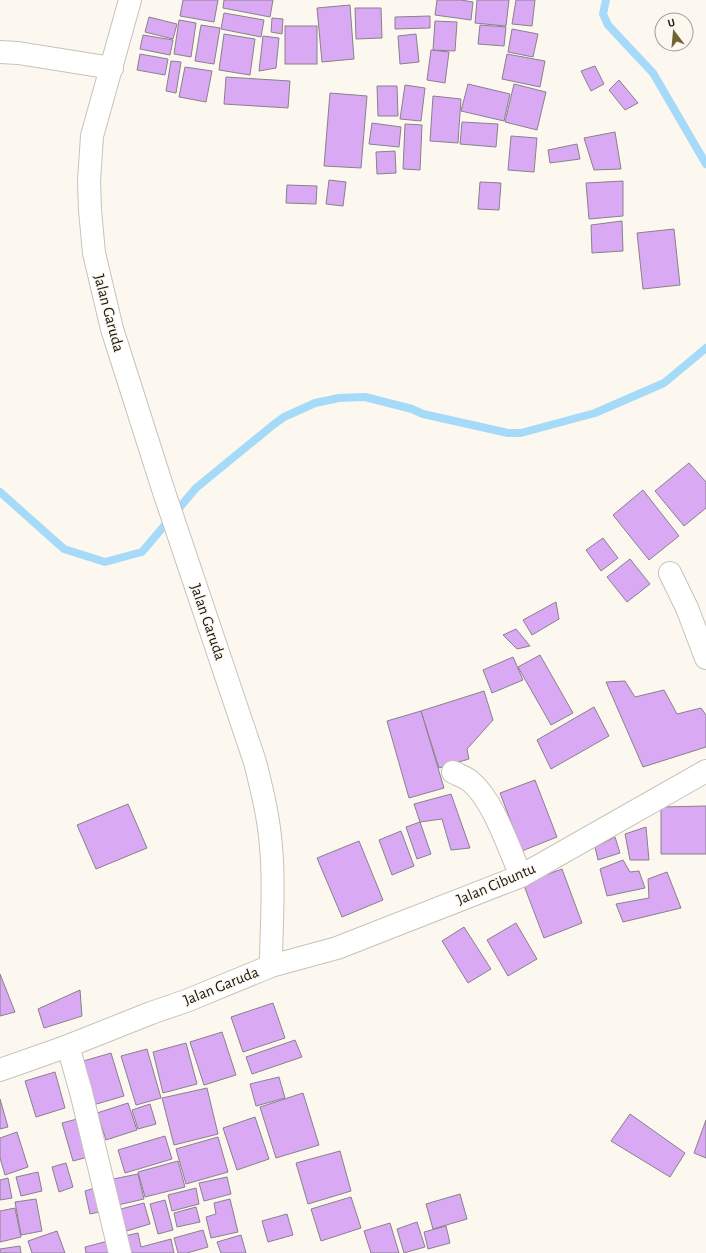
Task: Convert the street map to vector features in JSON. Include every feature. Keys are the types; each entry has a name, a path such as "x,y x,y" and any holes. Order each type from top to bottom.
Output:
{"street":[{"name":"Jalan Garuda","path":"0,1070 186,1001 271,966 273,875 271,845 263,796 255,762 161,482 117,344 94,253 89,181 92,136 130,0"},
{"path":"0,52 18,53 112,68"},
{"path":"670,573 687,608 706,658"},
{"name":"Jalan Cibuntu","path":"271,966 337,948 521,876 706,771"},
{"path":"453,772 469,780 479,790 497,819 521,876"},
{"path":"68,1046 81,1092 120,1253"}],"building":[{"path":"183,0 218,0 214,22 180,16"},
{"path":"224,0 273,0 270,17 223,8"},
{"path":"437,0 461,0 473,2 471,20 435,15"},
{"path":"477,0 509,0 506,26 475,23"},
{"path":"516,0 535,0 532,26 512,24"},
{"path":"350,5 354,59 322,62 317,8"},
{"path":"355,8 381,8 382,38 356,39"},
{"path":"224,13 264,20 261,37 221,29"},
{"path":"430,16 430,28 395,29 395,17"},
{"path":"149,17 177,24 173,39 145,32"},
{"path":"272,18 283,19 282,34 271,32"},
{"path":"179,20 196,23 191,57 174,54"},
{"path":"435,21 457,22 455,51 433,50"},
{"path":"201,25 220,28 214,64 195,61"},
{"path":"480,25 506,27 504,46 478,44"},
{"path":"285,26 317,26 317,64 285,64"},
{"path":"512,29 538,34 533,57 508,52"},
{"path":"224,34 255,39 250,75 219,70"},
{"path":"416,34 419,62 400,64 398,36"},
{"path":"143,35 173,40 170,55 140,49"},
{"path":"263,36 279,38 276,68 259,71"},
{"path":"431,50 449,52 445,83 427,80"},
{"path":"140,54 168,59 165,75 137,70"},
{"path":"507,54 545,61 540,87 502,79"},
{"path":"171,61 181,62 176,93 166,91"},
{"path":"595,66 604,84 591,91 581,71"},
{"path":"185,67 212,71 206,102 179,97"},
{"path":"226,77 290,81 288,108 224,104"},
{"path":"619,80 638,103 625,110 609,90"},
{"path":"468,84 510,94 504,121 461,111"},
{"path":"514,84 546,92 537,130 505,122"},
{"path":"405,85 425,88 421,121 400,119"},
{"path":"377,86 397,86 398,116 378,116"},
{"path":"330,93 367,96 361,168 324,166"},
{"path":"433,96 461,99 458,143 430,141"},
{"path":"462,122 498,124 496,147 460,144"},
{"path":"372,123 401,127 399,147 369,144"},
{"path":"405,124 422,125 420,170 403,169"},
{"path":"615,132 621,169 594,170 584,138"},
{"path":"511,136 537,138 534,172 508,170"},
{"path":"577,144 580,159 550,163 548,150"},
{"path":"395,151 396,173 377,174 376,152"},
{"path":"329,180 346,182 343,206 326,204"},
{"path":"623,181 623,216 589,219 586,183"},
{"path":"480,182 501,183 499,210 478,209"},
{"path":"287,185 317,186 316,204 286,203"},
{"path":"622,221 623,251 592,253 591,225"},
{"path":"674,229 680,285 643,289 637,233"},
{"path":"689,463 706,482 706,508 684,526 655,491"},
{"path":"643,490 679,536 649,560 613,515"},
{"path":"603,538 618,558 601,571 586,550"},
{"path":"630,559 650,584 627,602 607,577"},
{"path":"556,602 559,619 532,635 523,620"},
{"path":"516,629 530,646 517,649 503,635"},
{"path":"540,655 573,713 551,725 518,667"},
{"path":"513,657 523,680 492,693 483,670"},
{"path":"625,681 635,697 664,690 677,714 701,708 706,715 706,747 643,767 606,682"},
{"path":"484,691 493,720 467,749 469,759 439,768 421,711"},
{"path":"594,707 609,736 551,769 537,740"},
{"path":"421,711 444,788 409,798 387,721"},
{"path":"535,780 557,837 522,851 500,793"},
{"path":"451,794 470,848 451,850 442,819 420,822 414,804"},
{"path":"128,804 147,848 96,869 77,825"},
{"path":"706,806 706,854 661,854 661,807"},
{"path":"420,822 431,854 417,859 406,827"},
{"path":"646,827 649,860 630,860 625,834"},
{"path":"401,831 414,866 392,875 379,840"},
{"path":"615,837 620,853 598,860 595,847"},
{"path":"359,841 383,900 342,917 317,858"},
{"path":"623,860 630,872 639,871 645,888 607,896 600,869"},
{"path":"562,869 582,923 544,938 523,883"},
{"path":"667,872 681,908 623,922 616,904 649,898 648,879"},
{"path":"516,923 537,959 508,976 487,940"},
{"path":"464,927 491,969 468,983 442,941"},
{"path":"0,974 15,1012 0,1016"},
{"path":"80,990 82,1016 44,1028 38,1009"},
{"path":"273,1003 285,1038 243,1052 231,1017"},
{"path":"222,1032 236,1075 204,1085 190,1042"},
{"path":"295,1040 302,1057 252,1074 246,1057"},
{"path":"186,1043 197,1084 163,1093 153,1052"},
{"path":"147,1049 161,1098 136,1105 121,1056"},
{"path":"111,1053 124,1096 93,1105 80,1062"},
{"path":"55,1072 65,1108 36,1117 25,1081"},
{"path":"279,1077 285,1098 256,1106 250,1084"},
{"path":"207,1088 218,1134 174,1145 162,1098"},
{"path":"303,1093 319,1145 276,1158 260,1107"},
{"path":"0,1099 8,1127 0,1129"},
{"path":"128,1103 137,1130 106,1140 97,1113"},
{"path":"150,1104 156,1124 138,1129 132,1110"},
{"path":"630,1114 685,1153 670,1177 611,1141"},
{"path":"255,1117 269,1159 237,1170 223,1128"},
{"path":"81,1118 92,1156 73,1161 62,1123"},
{"path":"706,1120 706,1158 694,1153"},
{"path":"17,1132 28,1167 5,1175 0,1158 0,1138"},
{"path":"165,1136 172,1159 125,1173 118,1150"},
{"path":"218,1137 228,1172 186,1184 176,1149"},
{"path":"340,1151 351,1191 308,1204 296,1163"},
{"path":"178,1161 185,1187 145,1197 138,1172"},
{"path":"66,1163 73,1187 59,1192 52,1167"},
{"path":"38,1172 42,1191 21,1196 16,1177"},
{"path":"138,1174 144,1199 118,1205 113,1179"},
{"path":"227,1177 231,1194 204,1201 199,1183"},
{"path":"8,1178 12,1198 0,1200 0,1180"},
{"path":"98,1187 104,1211 90,1214 85,1191"},
{"path":"196,1188 199,1204 172,1211 168,1195"},
{"path":"460,1194 467,1219 433,1229 426,1204"},
{"path":"351,1197 361,1228 321,1241 311,1209"},
{"path":"36,1199 42,1231 21,1235 15,1202"},
{"path":"230,1199 238,1232 211,1238 206,1217 216,1214 214,1203"},
{"path":"165,1200 173,1230 158,1234 150,1204"},
{"path":"144,1203 150,1224 123,1232 117,1210"},
{"path":"196,1207 200,1222 177,1227 174,1213"},
{"path":"15,1208 21,1237 0,1242 0,1211"},
{"path":"287,1214 293,1235 268,1242 262,1221"},
{"path":"417,1222 425,1247 404,1253 397,1229"},
{"path":"390,1223 399,1253 371,1253 364,1231"},
{"path":"446,1226 450,1243 428,1249 424,1232"},
{"path":"203,1230 208,1247 187,1253 178,1253 174,1238"},
{"path":"57,1231 65,1253 32,1253 28,1241"},
{"path":"138,1233 141,1247 171,1239 174,1253 124,1253 120,1237"},
{"path":"241,1235 246,1253 221,1253 217,1242"},
{"path":"112,1240 116,1253 86,1253 85,1247"},
{"path":"20,1246 21,1253 0,1253 0,1249"}],"waterway":[{"path":"606,0 603,14 608,25 653,73 706,164"},
{"path":"0,492 64,549 105,562 142,552 196,488 284,417 315,403 339,398 365,397 412,409 423,414 508,433 521,433 595,413 664,383 706,348"}]}
